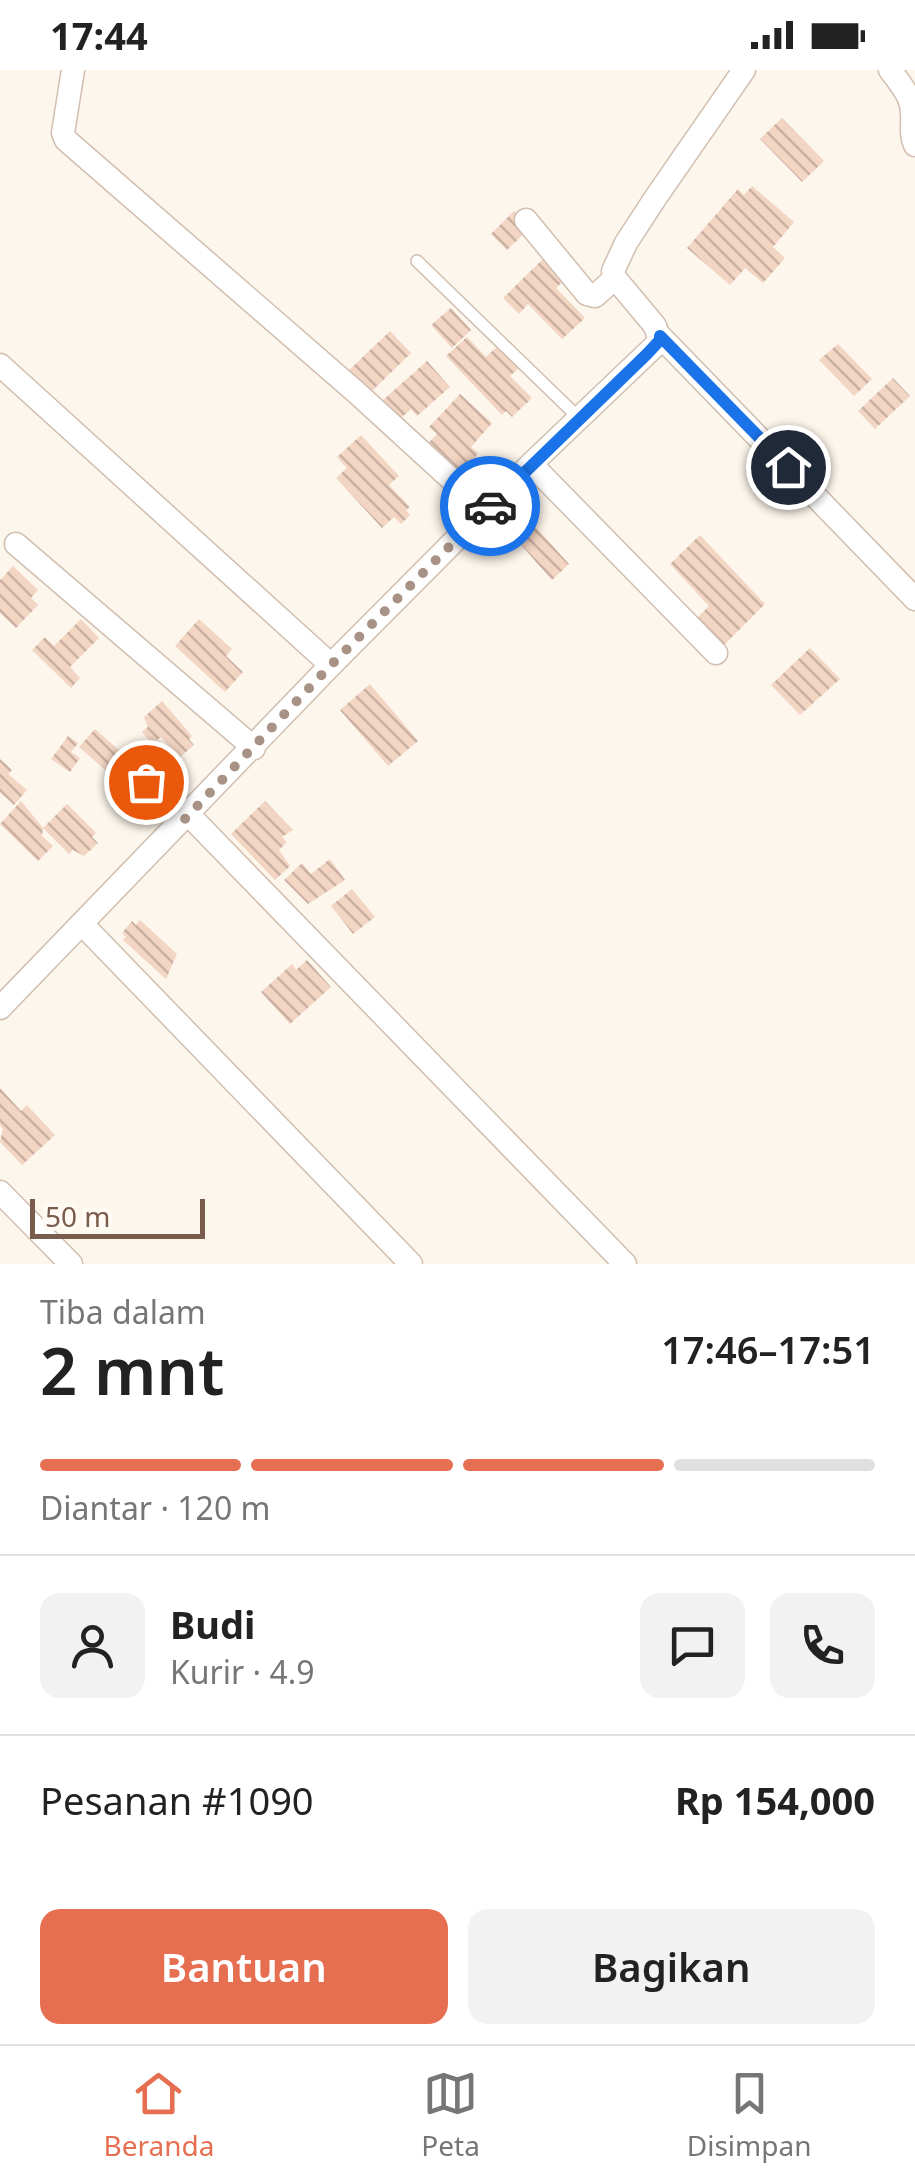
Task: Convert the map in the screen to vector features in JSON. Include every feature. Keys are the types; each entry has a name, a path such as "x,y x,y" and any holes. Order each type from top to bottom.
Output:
{"street":[{"path":"73,70 63,133 66,140 357,392 486,511"},
{"path":"744,70 626,243 613,271 615,278 660,336 915,599"},
{"path":"890,70 908,96 915,145"},
{"path":"526,220 587,294 595,296 615,278"},
{"path":"0,1008 331,665 647,354 660,336"},
{"path":"0,366 331,665"},
{"path":"531,464 716,652"},
{"path":"16,544 254,748"},
{"path":"187,817 625,1264"},
{"path":"82,924 410,1264"},
{"path":"0,1192 72,1264"}],"lane":[{"path":"416,261 579,418"},
{"path":"146,782 187,817"}],"building":[{"path":"782,118 824,161 802,182 760,139"},
{"path":"752,186 794,222 773,247 785,258 763,283 745,268 730,285 687,248 738,189 744,195"},
{"path":"514,211 530,228 507,250 491,234"},
{"path":"545,257 566,278 556,288 585,318 562,339 528,304 519,314 503,298"},
{"path":"451,308 471,330 452,348 431,325"},
{"path":"390,331 411,353 371,392 345,374"},
{"path":"467,337 486,357 500,344 521,366 510,376 532,398 512,417 506,411 502,415 446,356"},
{"path":"838,344 872,379 854,396 819,360"},
{"path":"427,361 450,387 417,416 411,409 400,419 383,400"},
{"path":"893,378 910,396 875,429 858,411"},
{"path":"460,394 492,423 471,447 478,453 474,459 482,474 465,493 420,452 437,434 429,427"},
{"path":"361,435 399,476 389,485 410,507 406,510 410,515 401,524 394,517 382,528 336,478 347,468 337,457"},
{"path":"531,522 569,564 552,580 514,537"},
{"path":"700,535 765,604 716,653 689,626 709,606 670,564"},
{"path":"13,566 38,590 31,598 38,605 16,628 0,613 0,580"},
{"path":"81,619 99,638 70,667 80,678 71,688 32,650 45,637 54,646"},
{"path":"199,619 232,649 226,656 243,672 225,692 175,646"},
{"path":"810,648 840,679 800,715 771,685"},
{"path":"370,684 418,741 388,766 340,710"},
{"path":"162,701 192,736 189,739 194,745 179,758 161,737 152,744 142,732 148,727 144,717"},
{"path":"95,729 146,774 130,792 79,747"},
{"path":"68,736 78,743 71,752 80,758 70,772 51,759"},
{"path":"0,759 12,770 8,774 27,790 14,805 0,792"},
{"path":"21,801 43,828 42,836 53,846 38,861 0,824"},
{"path":"265,801 293,830 282,837 287,842 279,850 290,866 275,880 231,834"},
{"path":"67,804 96,833 92,837 98,843 84,856 73,850 69,854 43,828"},
{"path":"330,859 345,880 308,904 284,880 302,863 311,874"},
{"path":"352,889 375,917 353,934 331,906"},
{"path":"140,920 177,954 166,979 123,940 126,937 122,933 132,921 136,925"},
{"path":"307,960 331,987 290,1024 261,992 292,964 296,970"},
{"path":"0,1088 21,1111 27,1105 55,1135 22,1165 0,1142"}],"way so far":[{"path":"146,782 185,819 490,506"}],"route":[{"path":"490,506 647,354 660,336 788,467"}]}
